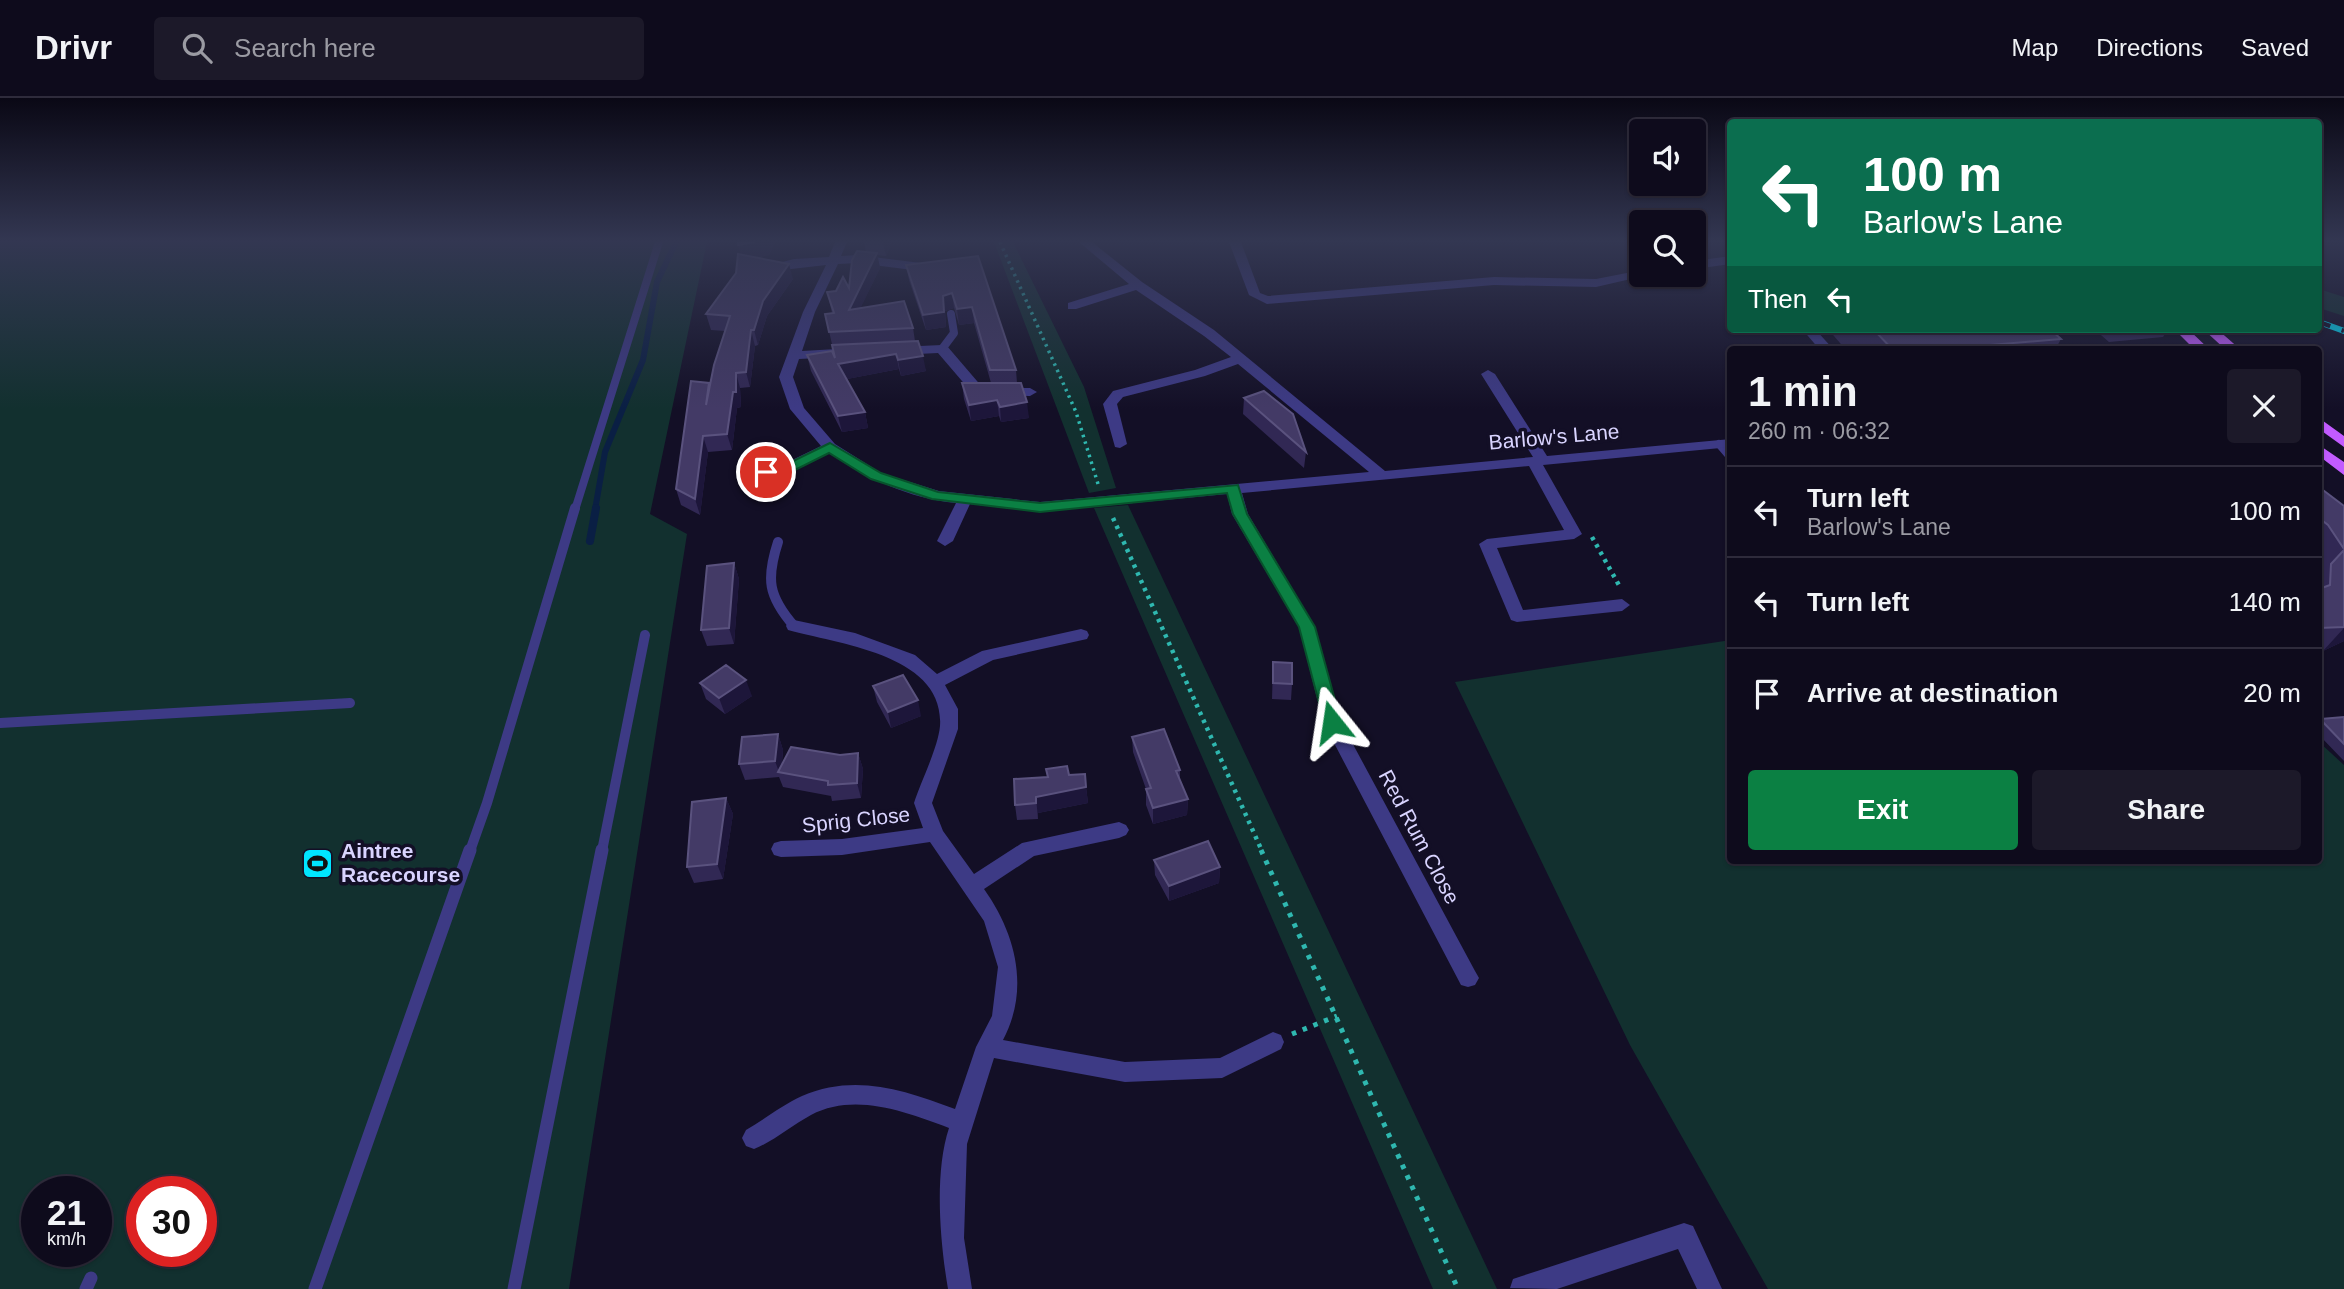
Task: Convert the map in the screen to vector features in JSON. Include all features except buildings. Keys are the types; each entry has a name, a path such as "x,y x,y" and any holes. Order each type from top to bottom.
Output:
{"main road":[{"path":"2184,333 2199,346"},
{"path":"2214,333 2229,346"},
{"path":"2322,425 2344,443"},
{"path":"2322,452 2344,470"}],"street":[{"name":"Barlow's Lane","path":"816,298 792,355 786,377 797,409 830,447 876,476 937,496 1040,507 1725,443"},
{"path":"1072,306 1099,298"},
{"path":"1157,298 1209,333 1380,474"},
{"path":"1261,298 1267,300 1296,298"},
{"path":"1812,333 1823,346"},
{"path":"887,351 942,349 979,392 1030,392"},
{"path":"792,355 846,353"},
{"path":"1120,444 1110,404 1118,394 1200,373 1239,359"},
{"path":"1488,374 1538,460 1574,534 1487,544 1517,616 1622,605"},
{"path":"744,477 788,468 830,447"},
{"name":"Red Rum Close","path":"1233,488 1240,514 1307,627 1332,722 1468,978"},
{"path":"945,541 965,499"},
{"path":"794,626 856,639 909,659 935,683 949,709 949,729 923,803 935,834 993,918 1008,967 1003,1018 987,1047 956,1143 952,1238 960,1289"},
{"path":"935,683 988,655 1081,635"},
{"path":"972,886 1029,849 1119,830"},
{"name":"Sprig Close","path":"781,849 842,846 935,834"},
{"path":"987,1047 1125,1072 1222,1068 1273,1042"},
{"path":"754,1138 819,1100 847,1094 896,1097 961,1122"},
{"path":"1522,1288 1684,1236 1710,1289"}],"lane":[{"path":"315,1289 487,803 595,441 641,298"},
{"path":"942,349 954,333 951,314"},
{"path":"778,542 770,564 768,582 782,613 794,626"},
{"path":"514,1289 645,635"},
{"path":"0,723 350,704"}],"path":[{"path":"1025,298 1076,412 1106,501 1458,1289"},
{"path":"1574,534 1588,532 1630,605 1622,605"},
{"path":"1273,1042 1337,1016"}],"green space":[{"name":"Aintree Racecourse","path":"0,298 695,298 650,514 687,534 569,1289 0,1289"},
{"path":"1015,298 1040,298 1084,387 1116,488 1089,493"},
{"path":"2322,298 2344,298 2344,316 2322,309"},
{"path":"1128,505 1497,1289 1433,1289 1094,508"},
{"path":"1727,641 1727,864 2322,864 2322,745 2344,765 2344,1289 1768,1289 1630,1045 1455,682"}],"waterway":[{"path":"595,510 605,452 643,360 654,298"},
{"path":"590,541 596,508"}],"railway":[{"path":"2322,323 2344,331"}],"place":[{"name":"Aintree Racecourse","path":"318,863"}],"route":[{"path":"766,472 788,468 830,447 876,476 937,496 1040,507 1233,488 1240,514 1307,627 1332,722"}]}
